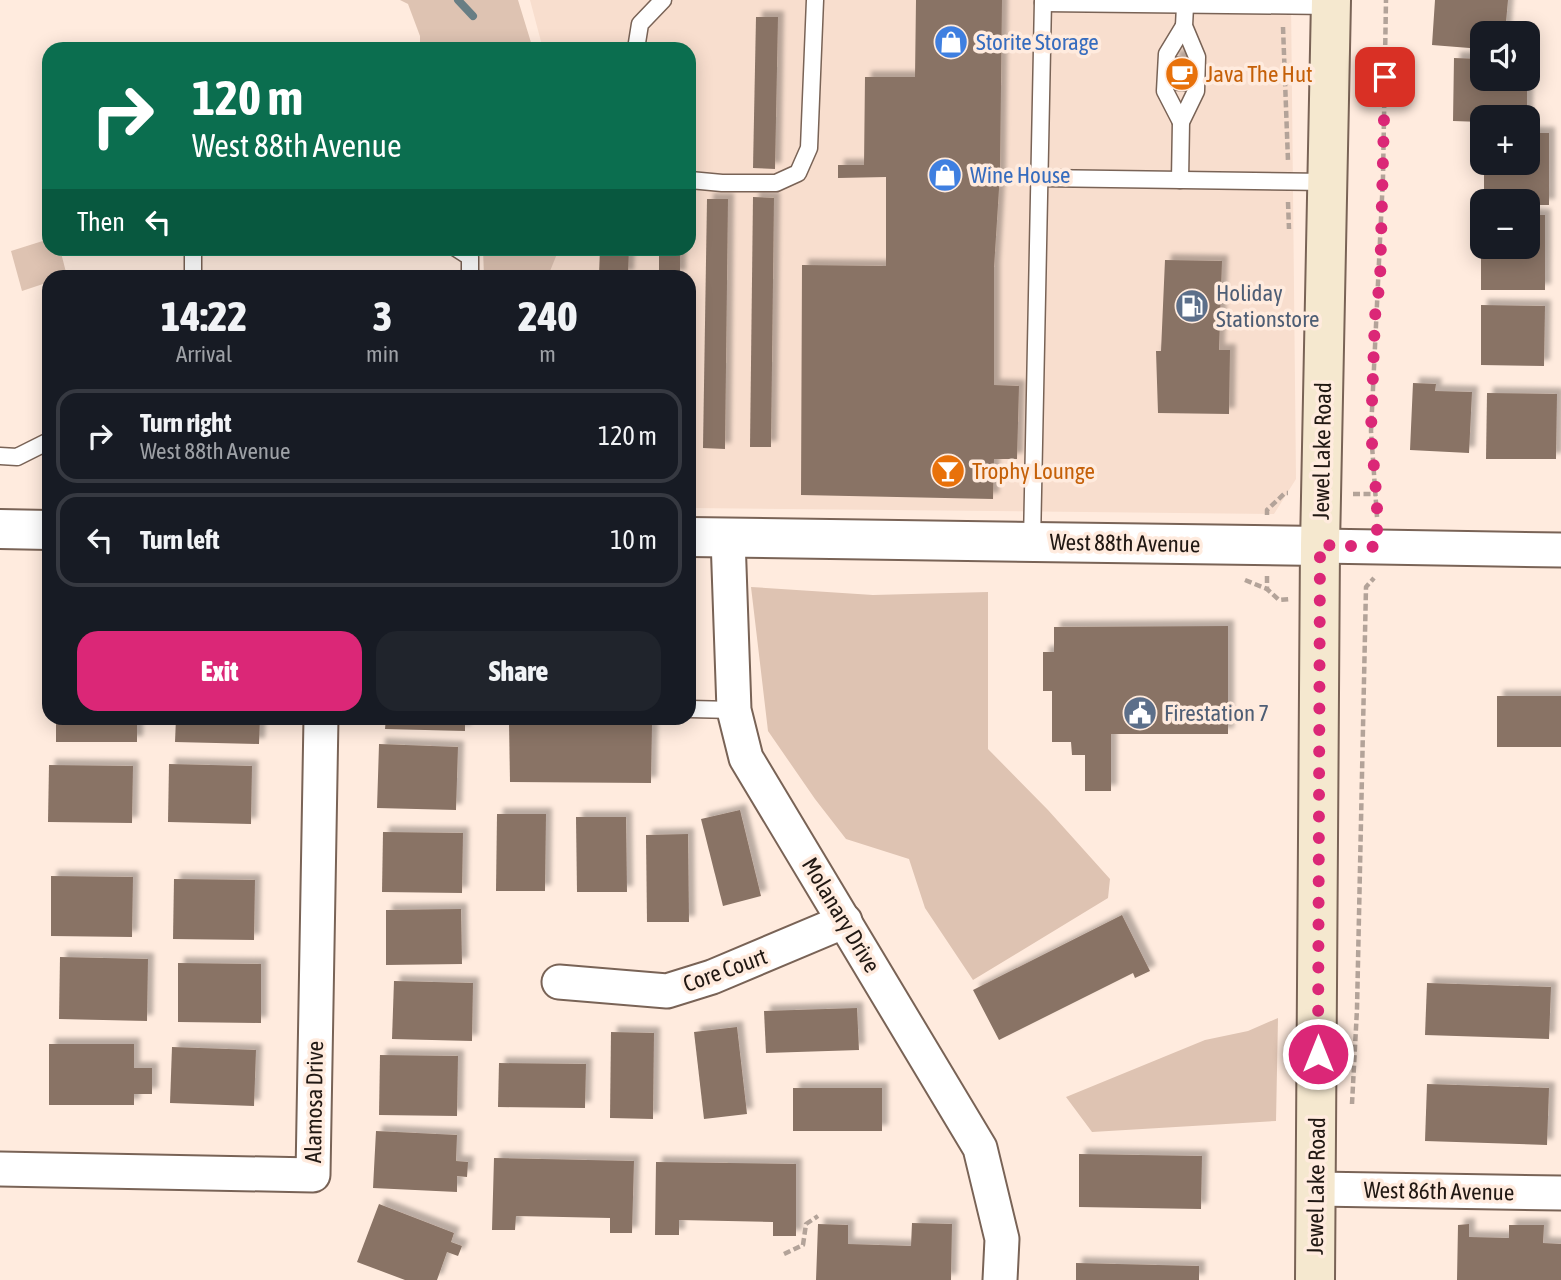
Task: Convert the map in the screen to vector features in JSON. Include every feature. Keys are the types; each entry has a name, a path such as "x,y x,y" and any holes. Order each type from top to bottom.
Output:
{"main road":[{"name":"Jewel Lake Road","path":"1315,1280 1320,545 1331,3"}],"street":[{"path":"0,529 42,530"},
{"name":"West 88th Avenue","path":"696,537 1561,550"},
{"name":"Molanary Drive","path":"728,538 734,648 734,710 746,758 981,1149 1002,1239 1000,1280"},
{"name":"Alamosa Drive","path":"0,1169 313,1175 321,725"},
{"name":"Core Court","path":"559,982 667,991 724,972 845,921"},
{"name":"West 86th Avenue","path":"1317,1189 1561,1194"}],"lane":[{"path":"637,42 640,24 663,0"},
{"path":"696,181 776,183 798,173 808,148 815,0"},
{"path":"1032,542 1043,1 1185,6 1331,3"},
{"path":"1180,180 1181,122 1196,91 1197,57 1184,26 1185,6"},
{"path":"1181,122 1165,92 1167,54 1184,26"},
{"path":"1039,178 1326,183"},
{"path":"0,456 16,457 42,444"},
{"path":"696,709 734,710"}],"path":[{"path":"1352,1107 1357,1009 1366,587 1377,575 1377,504 1371,431 1375,316 1380,282 1386,0"},
{"path":"1283,6 1289,229"},
{"path":"784,1254 803,1245 806,1224 818,1216"}],"shaded area":[{"path":"400,0 518,0 531,42 420,42 408,4"},
{"path":"530,0 1291,0 1296,479 1274,514 696,508 696,270 549,270 556,256 696,256 696,42 541,42"},
{"path":"42,241 42,256 62,256 65,270 42,270 42,284 22,291 11,251"},
{"path":"483,256 556,256 550,270 484,270"},
{"path":"751,587 873,595 988,592 988,749 1110,879 1108,898 973,980 925,908 909,859 846,839 768,731"},
{"path":"1278,1018 1276,1121 1092,1132 1066,1097 1205,1040 1248,1031"}],"building":[{"path":"916,0 1002,0 1000,173 994,268 994,385 1019,386 1017,459 994,459 993,499 801,495 802,265 886,266 886,177 838,178 838,165 864,165 865,77 915,77"},
{"path":"1435,0 1508,0 1506,21 1470,21 1470,48 1432,45"},
{"path":"756,17 778,17 775,169 753,168"},
{"name":"Java The Hut","path":"1173,56 1191,57 1190,92 1172,91"},
{"path":"1454,58 1470,59 1470,91 1527,91 1527,105 1470,105 1470,122 1453,121"},
{"path":"1540,133 1549,133 1549,205 1540,205 1540,189 1484,189 1484,175 1540,175"},
{"path":"753,197 774,198 771,447 750,447"},
{"path":"707,199 728,199 725,449 703,448"},
{"path":"1540,215 1545,215 1545,290 1481,290 1481,259 1540,259"},
{"path":"600,256 629,256 628,270 599,270"},
{"path":"659,256 680,256 680,270 659,270"},
{"name":"Holiday Stationstore","path":"1165,260 1222,261 1219,350 1230,350 1229,414 1158,413 1156,351 1161,351"},
{"path":"1481,305 1545,306 1544,366 1481,365"},
{"path":"1413,383 1436,384 1435,391 1472,392 1469,453 1410,450"},
{"path":"1487,393 1557,394 1556,459 1486,459"},
{"name":"Firestation 7","path":"1228,626 1228,734 1111,734 1111,791 1085,791 1085,755 1072,755 1071,742 1052,742 1052,691 1043,691 1043,652 1054,652 1054,627"},
{"path":"1497,696 1561,696 1561,747 1497,747"},
{"path":"56,725 137,725 137,742 56,742"},
{"path":"176,725 260,725 259,744 175,742"},
{"path":"385,725 465,725 465,731 385,729"},
{"path":"509,725 652,725 651,783 510,782"},
{"path":"379,744 458,747 456,810 377,808"},
{"path":"169,764 252,766 251,824 168,822"},
{"path":"49,765 133,766 132,823 48,822"},
{"path":"740,810 761,896 723,906 701,819"},
{"path":"497,814 546,814 545,891 496,891"},
{"path":"576,817 626,817 627,892 577,892"},
{"path":"383,832 463,833 462,893 382,892"},
{"path":"688,834 689,922 647,922 646,835"},
{"path":"51,876 133,877 132,937 51,936"},
{"path":"174,879 255,880 254,940 173,939"},
{"path":"461,909 462,964 386,965 386,910"},
{"path":"1122,915 1150,971 1135,978 1133,973 999,1040 973,990"},
{"path":"60,957 148,959 147,1021 59,1019"},
{"path":"178,963 261,964 261,1023 178,1022"},
{"path":"394,981 473,983 472,1041 392,1039"},
{"path":"1427,983 1551,987 1549,1039 1425,1035"},
{"path":"857,1008 859,1050 766,1053 764,1011"},
{"path":"737,1027 747,1114 704,1119 694,1032"},
{"path":"611,1032 654,1033 653,1119 610,1118"},
{"path":"49,1044 134,1044 134,1068 152,1068 152,1094 134,1094 134,1105 49,1105"},
{"path":"172,1047 256,1050 254,1106 170,1103"},
{"path":"380,1055 458,1056 457,1116 379,1115"},
{"path":"499,1063 586,1064 585,1108 498,1107"},
{"path":"1427,1084 1549,1088 1547,1145 1425,1141"},
{"path":"793,1088 882,1088 882,1131 793,1131"},
{"path":"376,1131 457,1135 456,1161 468,1162 467,1177 457,1176 457,1192 373,1188"},
{"path":"1079,1154 1202,1156 1201,1209 1079,1207"},
{"path":"494,1158 634,1161 632,1233 610,1233 610,1218 516,1216 515,1230 492,1230"},
{"path":"656,1162 796,1164 796,1236 773,1236 773,1222 679,1220 679,1235 655,1235"},
{"path":"379,1204 454,1233 451,1242 462,1246 458,1256 447,1252 437,1280 405,1280 357,1262"},
{"path":"912,1223 952,1224 951,1280 816,1280 818,1224 848,1225 848,1244 911,1246"},
{"path":"1469,1224 1469,1237 1509,1238 1509,1225 1544,1225 1543,1243 1561,1244 1561,1280 1457,1280 1458,1225"},
{"path":"1076,1263 1199,1266 1199,1280 1076,1280"}],"waterway":[{"path":"458,0 473,16"}],"place":[{"name":"Storite Storage","path":"951,42"},
{"name":"Java The Hut","path":"1182,74"},
{"name":"Wine House","path":"945,175"},
{"name":"Holiday Stationstore","path":"1192,306"},
{"name":"Trophy Lounge","path":"948,471"},
{"name":"Firestation 7","path":"1140,713"}],"route":[{"path":"1318,1054 1320,545 1377,547 1377,504 1371,431 1375,316 1380,282 1385,77"}]}
